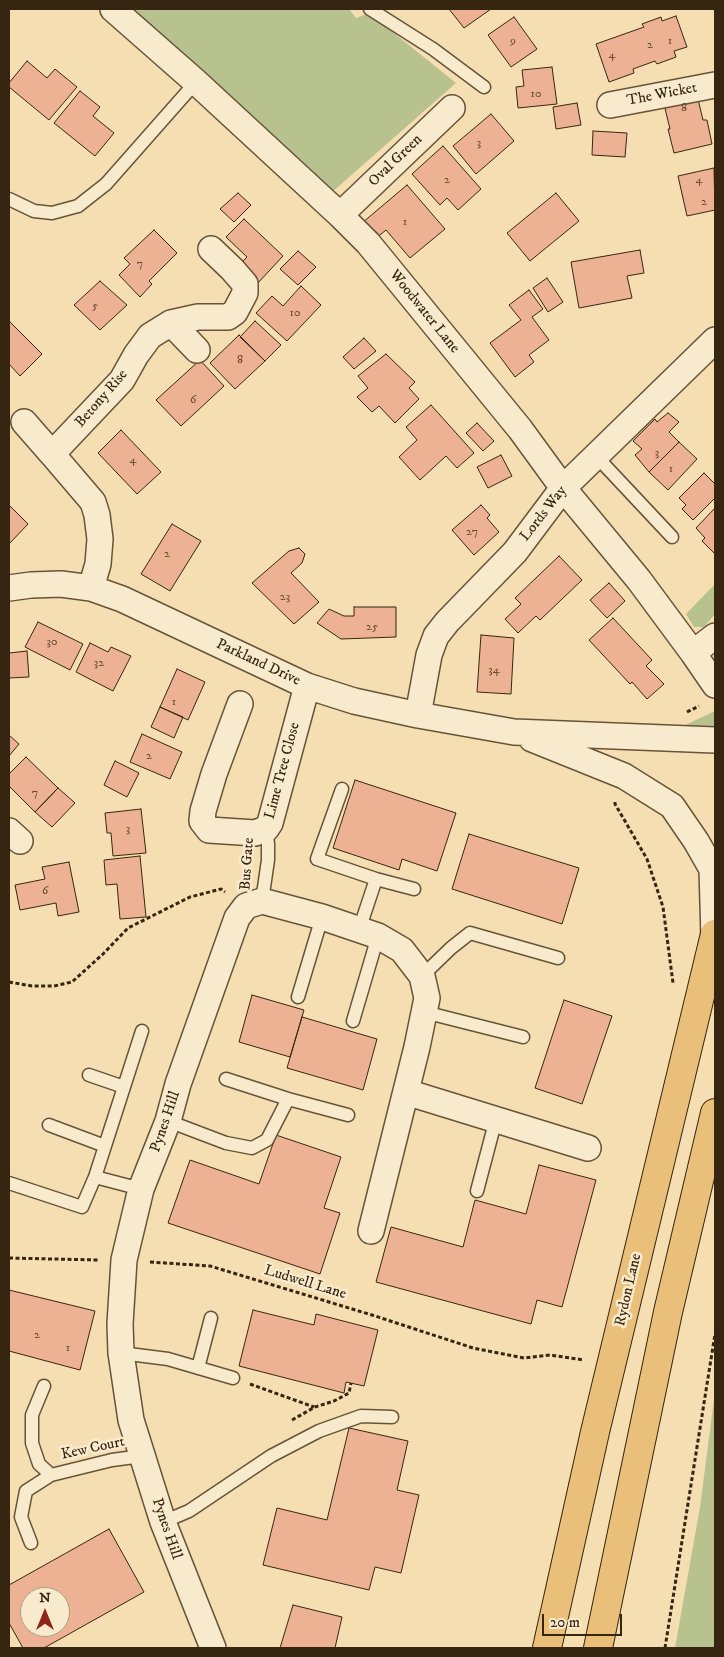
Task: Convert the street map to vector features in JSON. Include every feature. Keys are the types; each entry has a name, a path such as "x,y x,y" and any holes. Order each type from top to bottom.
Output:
{"main road":[{"name":"Rydon Lane","path":"547,1648 597,1423 715,936"},
{"path":"598,1648 668,1312 715,1113"}],"street":[{"name":"Woodwater Lane","path":"113,9 196,82 368,243 520,429 563,488 639,580 693,653 711,693"},
{"name":"The Wicket","path":"610,105 715,85"},
{"name":"Oval Green","path":"340,215 452,108"},
{"name":"Betony Rise","path":"52,454 122,380 136,355 150,336 171,323 198,317 228,316 235,312 245,293 245,284 211,249"},
{"path":"171,323 197,350"},
{"name":"Lords Way","path":"418,715 429,656 436,636 447,622 515,552 563,488 715,340"},
{"path":"24,422 93,502 97,515 100,539 98,564 91,588"},
{"name":"Parkland Drive","path":"9,588 61,584 91,588 122,599 308,686 354,701 418,715 514,732 715,740"},
{"path":"693,653 715,636"},
{"name":"Lime Tree Close","path":"240,704 214,774 203,811 202,821 209,840 266,829 270,823 308,686"},
{"name":"Parkland Drive","path":"514,732 624,776 672,806 712,869 715,936"},
{"path":"254,904 322,917 369,933 402,950 422,976 427,998 406,1092 371,1231"},
{"name":"Pynes Hill","path":"211,1648 163,1522 131,1420 121,1353 120,1324 124,1260 141,1189 168,1121 178,1084 236,918 254,904"},
{"path":"406,1092 588,1148"}],"lane":[{"path":"370,9 433,49 484,88"},
{"path":"9,199 34,211 52,213 78,206 106,184 196,82"},
{"path":"596,456 672,537"},
{"path":"342,789 317,859 376,879 414,889"},
{"name":"Bus Gate","path":"254,904 268,860 266,829"},
{"path":"353,1021 369,933 376,879"},
{"path":"298,997 322,917"},
{"path":"422,976 470,933 558,958"},
{"path":"424,1012 523,1037"},
{"path":"9,1183 82,1207 105,1146 142,1031"},
{"path":"89,1074 124,1087"},
{"path":"226,1078 288,1099 348,1115"},
{"path":"168,1121 226,1143 252,1148 267,1140 288,1099"},
{"path":"478,1191 496,1120"},
{"path":"49,1125 105,1146"},
{"path":"94,1177 141,1189"},
{"path":"198,1368 211,1318"},
{"path":"121,1353 168,1359 233,1378"},
{"name":"Kew Court","path":"44,1386 32,1415 32,1443 39,1464 51,1475"},
{"path":"163,1522 188,1511 271,1456 319,1431 360,1416 392,1417"},
{"name":"Kew Court","path":"31,1543 21,1517 26,1491 51,1475 112,1460 142,1456"}],"path":[{"path":"683,714 711,693"},
{"path":"624,776 615,804 648,859 663,907 674,984"},
{"path":"9,982 32,986 54,986 72,982 128,928 190,897 221,889 254,904"},
{"name":"Ludwell Lane","path":"9,1258 124,1260 210,1266 414,1328 473,1348 524,1358 550,1355 590,1361"},
{"path":"665,1648 715,1334"},
{"path":"233,1378 314,1407"}],"green space":[{"path":"132,9 349,9 356,18 369,13 456,83 330,194"},
{"path":"715,584 715,614 704,627 694,627 686,614"},
{"path":"715,710 715,728 679,728 713,712"},
{"path":"715,1392 715,1648 675,1648 700,1507"}],"building":[{"path":"449,9 491,9 464,28"},
{"path":"676,16 687,47 674,51 676,57 657,64 655,61 633,69 634,73 609,82 596,44 644,27 642,24 661,17 662,21"},
{"path":"514,17 537,49 511,67 488,35"},
{"path":"27,61 47,78 55,69 77,87 49,120 9,87 9,83"},
{"path":"552,67 557,104 518,108 516,87 524,86 522,70"},
{"path":"80,91 100,107 93,116 114,133 95,156 54,123"},
{"path":"696,91 703,120 707,120 712,144 674,153 663,100"},
{"path":"577,103 581,125 556,129 553,107"},
{"path":"491,114 514,141 476,174 453,146"},
{"path":"593,131 627,133 625,157 592,155"},
{"path":"443,146 481,189 458,210 447,198 440,205 412,174"},
{"path":"714,168 715,210 687,216 678,176"},
{"path":"407,185 445,229 410,258 386,230 375,239 362,223"},
{"path":"238,193 251,205 234,222 220,209"},
{"path":"556,193 579,221 530,261 507,233"},
{"path":"244,219 283,256 257,284 238,266 247,257 226,237"},
{"path":"154,230 177,253 149,281 152,284 140,297 119,275 130,264 124,258"},
{"path":"640,250 644,273 627,276 632,298 579,308 571,262"},
{"path":"298,251 316,267 298,285 280,269"},
{"path":"547,278 563,302 548,312 533,288"},
{"path":"100,281 127,305 100,330 74,305"},
{"path":"301,286 321,305 287,341 256,313 272,296 283,306"},
{"path":"529,290 543,309 532,317 549,340 529,355 534,362 515,377 490,343 521,320 509,305"},
{"path":"255,321 281,345 265,361 240,337"},
{"path":"10,322 42,354 20,376 9,364"},
{"path":"239,335 265,361 235,389 210,363"},
{"path":"364,338 376,351 354,369 343,357"},
{"path":"386,354 415,382 409,388 419,399 395,423 379,406 372,412 357,397 368,388 358,376"},
{"path":"200,360 224,386 181,426 156,400"},
{"path":"431,405 474,453 457,468 446,456 420,480 399,457 417,440 406,427"},
{"path":"668,413 679,422 669,432 679,442 649,472 635,455 642,449 633,441 655,419 657,422"},
{"path":"477,423 494,441 483,451 466,433"},
{"path":"121,430 161,472 137,494 98,453"},
{"path":"679,442 697,459 668,490 649,472"},
{"path":"501,455 512,476 488,488 477,467"},
{"path":"704,473 715,484 715,498 693,520 682,509 686,505 679,498"},
{"path":"9,505 28,524 9,544"},
{"path":"481,505 490,515 487,518 499,532 474,555 452,530"},
{"path":"715,508 715,554 702,541 705,538 696,528"},
{"path":"172,524 201,541 170,591 141,574"},
{"path":"299,548 305,554 302,563 291,573 319,602 294,624 252,583 289,551"},
{"path":"559,556 582,580 540,620 536,616 518,633 505,619 521,604 515,598"},
{"path":"609,583 625,601 607,618 590,600"},
{"path":"354,607 396,607 396,637 341,639 317,623 329,609 344,616 354,616"},
{"path":"613,618 652,660 646,666 664,684 647,699 632,682 630,684 589,640"},
{"path":"38,622 83,644 70,670 25,647"},
{"path":"481,635 514,638 511,694 477,692"},
{"path":"90,643 108,652 111,647 131,656 113,691 76,672"},
{"path":"27,651 29,677 9,678 9,653"},
{"path":"177,669 205,682 188,720 160,707"},
{"path":"160,707 183,717 174,738 151,727"},
{"path":"142,734 182,752 170,779 130,762"},
{"path":"9,735 19,744 9,756"},
{"path":"26,757 58,788 35,812 9,786 9,774"},
{"path":"115,761 139,773 127,797 104,785"},
{"path":"355,780 456,813 437,871 402,859 399,870 333,848"},
{"path":"58,788 75,803 52,827 35,812"},
{"path":"141,809 146,853 113,856 111,833 107,833 105,813"},
{"path":"469,834 579,868 562,924 452,889"},
{"path":"140,856 146,917 120,919 117,884 106,885 104,860"},
{"path":"69,862 79,912 58,916 56,903 20,910 15,885 45,879 42,867"},
{"path":"252,995 304,1010 290,1057 239,1042"},
{"path":"564,1000 612,1016 582,1104 535,1088"},
{"path":"302,1017 377,1039 363,1090 287,1068"},
{"path":"276,1135 341,1157 324,1208 340,1213 320,1274 168,1223 190,1160 259,1184"},
{"path":"539,1165 596,1180 562,1307 537,1300 531,1324 376,1282 391,1227 463,1247 475,1200 526,1214"},
{"path":"9,1290 95,1311 80,1370 9,1351"},
{"path":"253,1310 314,1325 316,1314 378,1330 364,1386 346,1382 344,1393 239,1366"},
{"path":"349,1428 408,1441 397,1490 419,1495 401,1573 375,1567 369,1590 263,1565 277,1508 327,1520"},
{"path":"109,1529 144,1592 70,1633 70,1587 20,1587 20,1637 64,1637 44,1648 23,1648 9,1623 9,1585"},
{"path":"293,1605 342,1617 335,1648 280,1648"}]}
